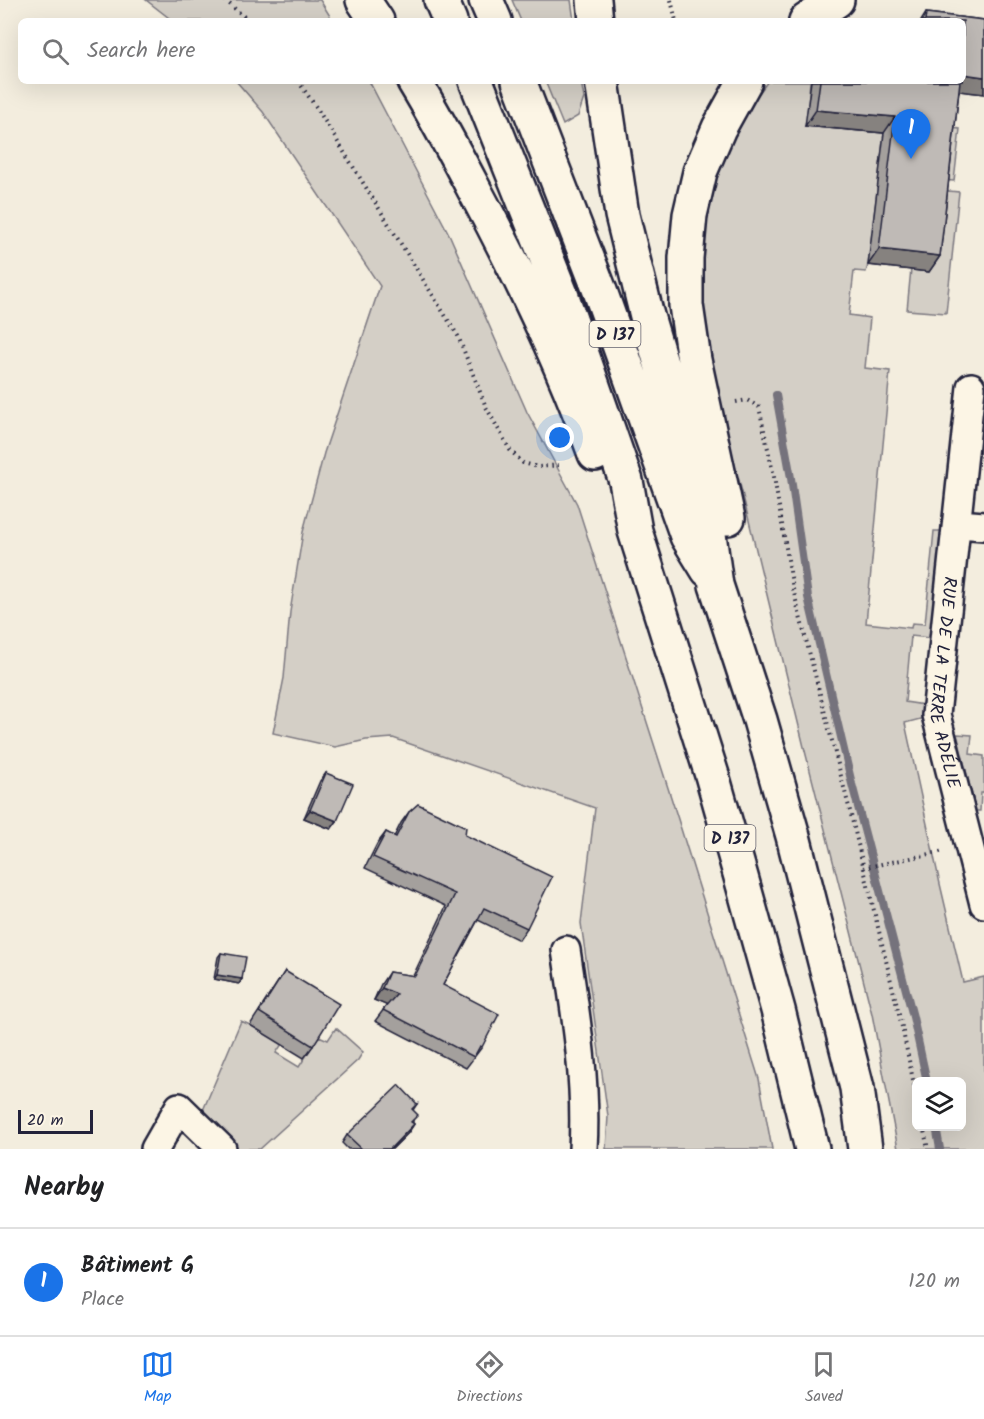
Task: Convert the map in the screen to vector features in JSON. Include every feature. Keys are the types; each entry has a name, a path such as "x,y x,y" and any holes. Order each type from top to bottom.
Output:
{"highway":[{"path":"363,0 375,18"},
{"path":"441,0 449,18"},
{"path":"486,0 494,18"},
{"path":"594,0 596,18"},
{"path":"810,18 837,0"},
{"path":"416,84 504,243 584,423 606,488 635,531"},
{"name":"D 137","path":"477,84 561,294 626,481 635,531 735,854 778,1010 812,1149"},
{"name":"D 137","path":"520,84 600,291 687,536 716,585 760,720 793,836 857,1088 865,1149"},
{"path":"602,84 622,215 647,316 707,520 716,585"},
{"path":"716,585 728,516 694,360 686,305 686,258 690,215 700,172 719,128 743,84"}],"street":[{"name":"RUE DE LA TERRE ADÉLIE","path":"971,387 971,525 936,715 984,904"},
{"path":"566,950 579,1032 585,1120 583,1149"},
{"path":"155,1149 179,1107 222,1149"}],"path":[{"path":"225,0 246,18"},
{"path":"671,0 675,18"},
{"path":"300,84 458,336 486,407 510,450 523,463 538,467 560,465"},
{"path":"736,402 747,400 759,407 774,477 793,589 912,1077"},
{"path":"863,868 969,845"},
{"path":"924,1131 928,1149"}],"shaded area":[{"path":"146,0 320,0 331,18 169,18"},
{"path":"512,0 571,0 574,18 520,18"},
{"path":"239,84 371,84 450,236 527,412 577,504 759,1079 772,1149 606,1149 608,1116 581,923 595,808 393,738 366,740 335,747 273,733 284,678 290,612 303,532 324,453 380,286 263,112"},
{"path":"546,84 582,84 584,98 578,116 563,125"},
{"path":"766,84 810,84 806,126 884,133 868,265 866,272 854,271 849,315 870,318 865,368 890,371 866,623 911,628 912,623 925,624 934,531 941,531 930,638 911,636 905,702 924,705 924,718 905,723 963,982 984,977 984,1149 898,1149 872,1014 742,492 707,361 699,302 706,192 734,127"},
{"path":"943,127 960,129 954,181 939,180"},
{"path":"938,190 959,192 946,313 907,310 911,269"},
{"path":"957,734 972,735 970,754 984,756 984,793 981,793 980,811 976,811"},
{"path":"241,1021 282,1044 276,1053 299,1067 319,1036 328,1040 336,1028 363,1052 358,1060 260,1149 227,1149 198,1122"}],"building":[{"path":"926,13 984,20 984,77 966,74 966,18 925,18"},
{"path":"820,84 960,84 940,256 879,249 895,117 816,110"},
{"path":"326,773 353,784 337,821 310,810"},
{"path":"418,804 466,827 465,835 552,877 527,928 484,908 443,985 499,1014 482,1047 480,1046 474,1057 383,1010 397,994 382,988 389,972 415,976 455,894 373,857 386,832 396,837 409,812"},
{"path":"221,953 246,957 242,979 217,975"},
{"path":"285,971 339,1004 313,1046 259,1012"},
{"path":"399,1085 417,1104 412,1109 418,1115 411,1122 414,1124 390,1149 362,1149 347,1135"}],"waterway":[{"path":"776,395 791,478 808,597 852,784 913,1017 926,1077"},
{"path":"937,1131 940,1149"}],"place":[{"name":"Bâtiment G","path":"911,159"}]}
